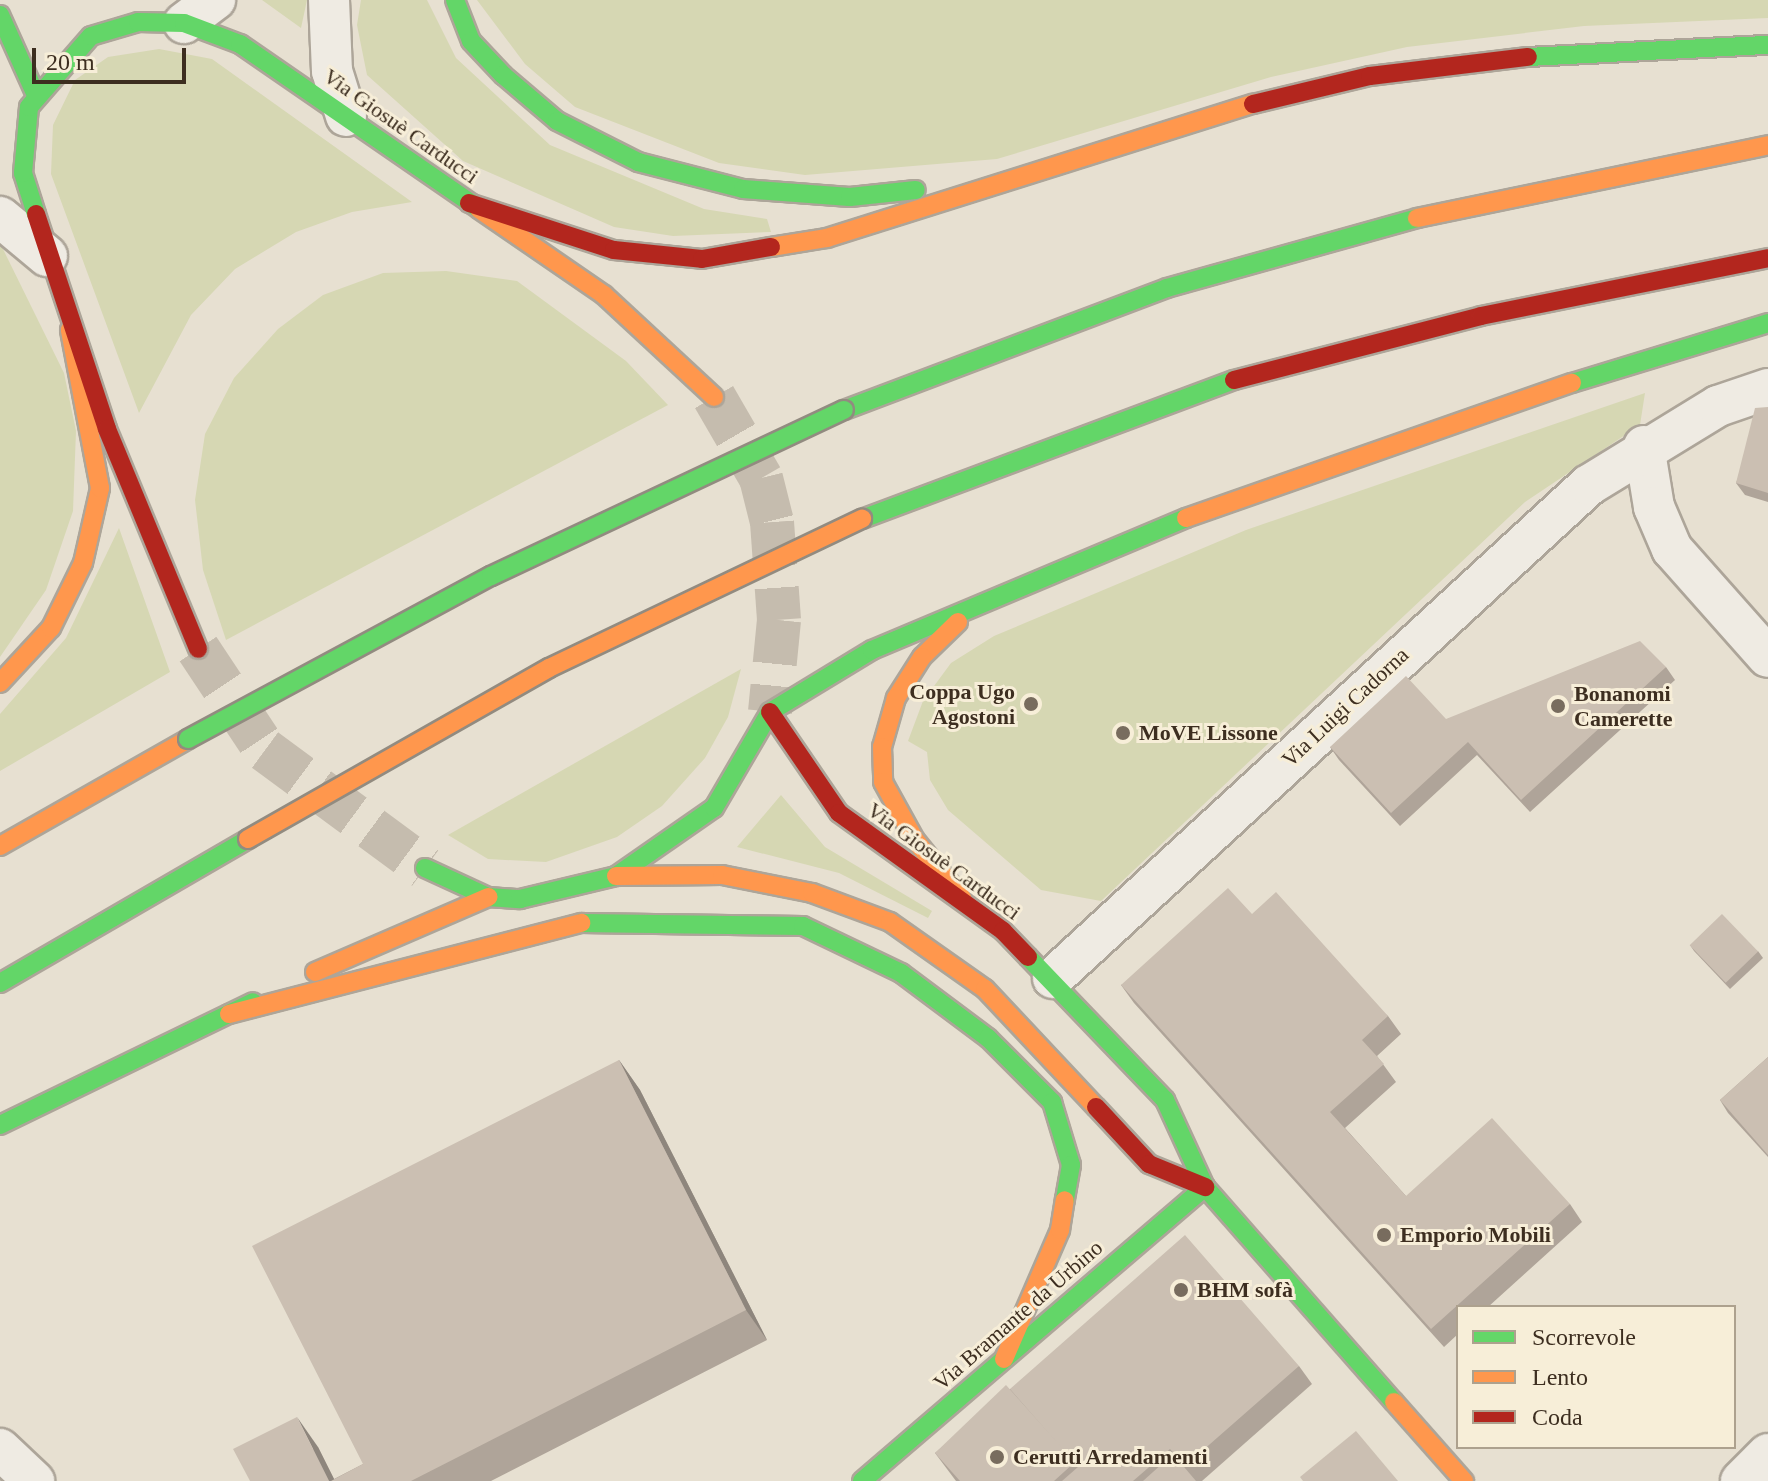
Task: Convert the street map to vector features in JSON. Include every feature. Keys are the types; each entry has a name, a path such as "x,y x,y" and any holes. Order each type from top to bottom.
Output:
{"main road":[{"path":"455,0 471,41 503,75 557,121 638,162 743,189 850,197 1014,179"},
{"path":"119,7 138,22"},
{"name":"Via Giosuè Carducci","path":"22,107 91,36 138,22 200,11 240,44 644,325 714,397"},
{"path":"0,15 22,107 23,173 70,330 198,649"},
{"path":"469,203 614,250 702,259 827,238 1241,107 1370,76 1517,58 1768,45"},
{"path":"0,846 188,739 491,576 844,410 1167,288 1495,196 1768,145"},
{"path":"0,983 549,668 862,519 1226,382 1481,316 1768,258"},
{"path":"770,712 816,678 1143,533 1291,478 1768,323"},
{"path":"0,683 51,628 83,563 100,488 70,330"},
{"path":"962,898 915,840 883,782 882,747 896,698 922,657 966,613"},
{"name":"Via Giosuè Carducci","path":"616,876 714,808 770,712 839,813 962,898 1053,978 1165,1100 1205,1187 1464,1481"},
{"name":"Via Giosuè Carducci","path":"425,868 488,897 546,895 616,876 722,875 812,893 890,922 985,989 1149,1164 1205,1187"},
{"path":"0,1125 229,1014 488,897"},
{"path":"229,1014 578,923 803,926 901,973 988,1038 1052,1102 1071,1165 1060,1230 1004,1359"},
{"name":"Via Bramante da Urbino","path":"862,1481 1205,1187"}],"street":[{"path":"329,0 332,71 346,116"},
{"path":"0,217 47,256"},
{"name":"Via Luigi Cadorna","path":"1053,978 1517,547 1644,446 1768,389"},
{"path":"1644,446 1654,507 1672,549 1768,657"},
{"path":"0,1449 34,1481"},
{"path":"1741,1481 1768,1454"}],"green space":[{"path":"262,0 307,0 301,28"},
{"path":"361,0 427,0 456,58 550,145 704,209 767,219 771,232 673,236 614,227 463,161 367,75 357,25"},
{"path":"477,0 1768,0 1768,18 1584,26 1407,47 1271,77 997,159 805,175 719,163 575,107 525,64"},
{"path":"159,49 212,59 412,202 352,212 296,232 235,269 191,315 139,413 51,174 53,125 75,80 108,57"},
{"path":"0,243 64,373 76,431 73,511 46,590 0,657"},
{"path":"446,271 517,281 626,361 668,405 226,640 203,570 195,500 205,434 234,378 278,329 323,295 383,273"},
{"path":"1645,393 1640,425 1525,502 1101,901 1041,890 948,810 930,780 927,752 908,741 923,701 951,663 994,636 1246,530"},
{"path":"119,528 170,672 0,771 0,714 66,638"},
{"path":"741,669 728,717 705,758 662,806 617,837 546,862 488,859 448,835"},
{"path":"781,795 825,847 932,911 928,918 839,873 737,847"}],"building":[{"path":"1768,407 1768,493 1736,483 1755,408"},
{"path":"1640,641 1666,667 1521,800 1468,742 1391,813 1330,747 1406,676 1446,719"},
{"path":"1228,888 1252,914 1276,892 1388,1016 1362,1040 1384,1064 1330,1112 1406,1196 1492,1118 1570,1204 1431,1329 1121,985"},
{"path":"1722,914 1758,951 1726,983 1690,945"},
{"path":"1768,1057 1768,1155 1720,1100"},
{"path":"619,1060 746,1310 411,1481 331,1481 363,1464 252,1246"},
{"path":"1185,1235 1299,1366 1185,1466 1170,1449 1133,1481 1062,1481 1078,1467 1010,1389"},
{"path":"1006,1385 1075,1462 1054,1481 960,1481 935,1453"},
{"path":"297,1417 329,1481 250,1481 233,1449"},
{"path":"1356,1431 1398,1481 1303,1481 1300,1477"},
{"path":"1173,1454 1196,1481 1143,1481"}],"tunnel":[{"path":"714,397 761,478 772,522 779,620 770,712"},
{"path":"198,649 265,750 425,868"}],"traffic: fast":[{"path":"455,0 471,41 503,75 557,121 638,162 743,189 850,197 916,190"},
{"path":"0,15 36,95"},
{"path":"36,214 23,173 29,107 91,36 138,22 184,23 240,44 479,209"},
{"path":"1528,57 1768,45"},
{"path":"844,410 1167,288 1417,218"},
{"path":"1572,383 1768,323"},
{"path":"862,519 1234,380"},
{"path":"188,739 491,576 844,410"},
{"path":"770,712 872,650 1186,518"},
{"path":"425,868 488,897 520,899 616,876 714,808 770,712"},
{"path":"0,983 248,839"},
{"path":"581,923 803,926 901,973 988,1038 1052,1102 1071,1165 1065,1200"},
{"path":"1028,957 1165,1100 1205,1187 1394,1402"},
{"path":"0,1125 253,1002"},
{"path":"862,1481 1205,1187"}],"traffic: slow":[{"path":"771,247 827,238 1253,104"},
{"path":"1417,218 1768,145"},
{"path":"479,209 604,295 714,397"},
{"path":"0,683 51,628 83,563 100,488 70,330"},
{"path":"1186,518 1572,383"},
{"path":"248,839 549,668 862,519"},
{"path":"958,622 922,657 896,698 882,747 883,782 915,840 962,898"},
{"path":"0,846 188,739"},
{"path":"616,876 722,875 812,893 890,922 985,989 1096,1107"},
{"path":"315,972 488,897"},
{"path":"229,1014 581,923"},
{"path":"1004,1359 1060,1230 1065,1200"},
{"path":"1394,1402 1464,1481"}],"traffic: jam":[{"path":"1253,104 1370,76 1528,57"},
{"path":"469,203 614,250 702,259 771,247"},
{"path":"36,214 107,429 198,649"},
{"path":"1234,380 1481,316 1768,258"},
{"path":"770,712 839,813 1003,931 1028,957"},
{"path":"1096,1107 1149,1164 1205,1187"}],"place":[{"name":"Coppa Ugo Agostoni","path":"1031,704"},
{"name":"Bonanomi Camerette","path":"1558,706"},
{"name":"MoVE Lissone","path":"1123,733"},
{"name":"Emporio Mobili","path":"1384,1235"},
{"name":"BHM sofà","path":"1181,1290"},
{"name":"Cerutti Arredamenti","path":"997,1457"}]}
